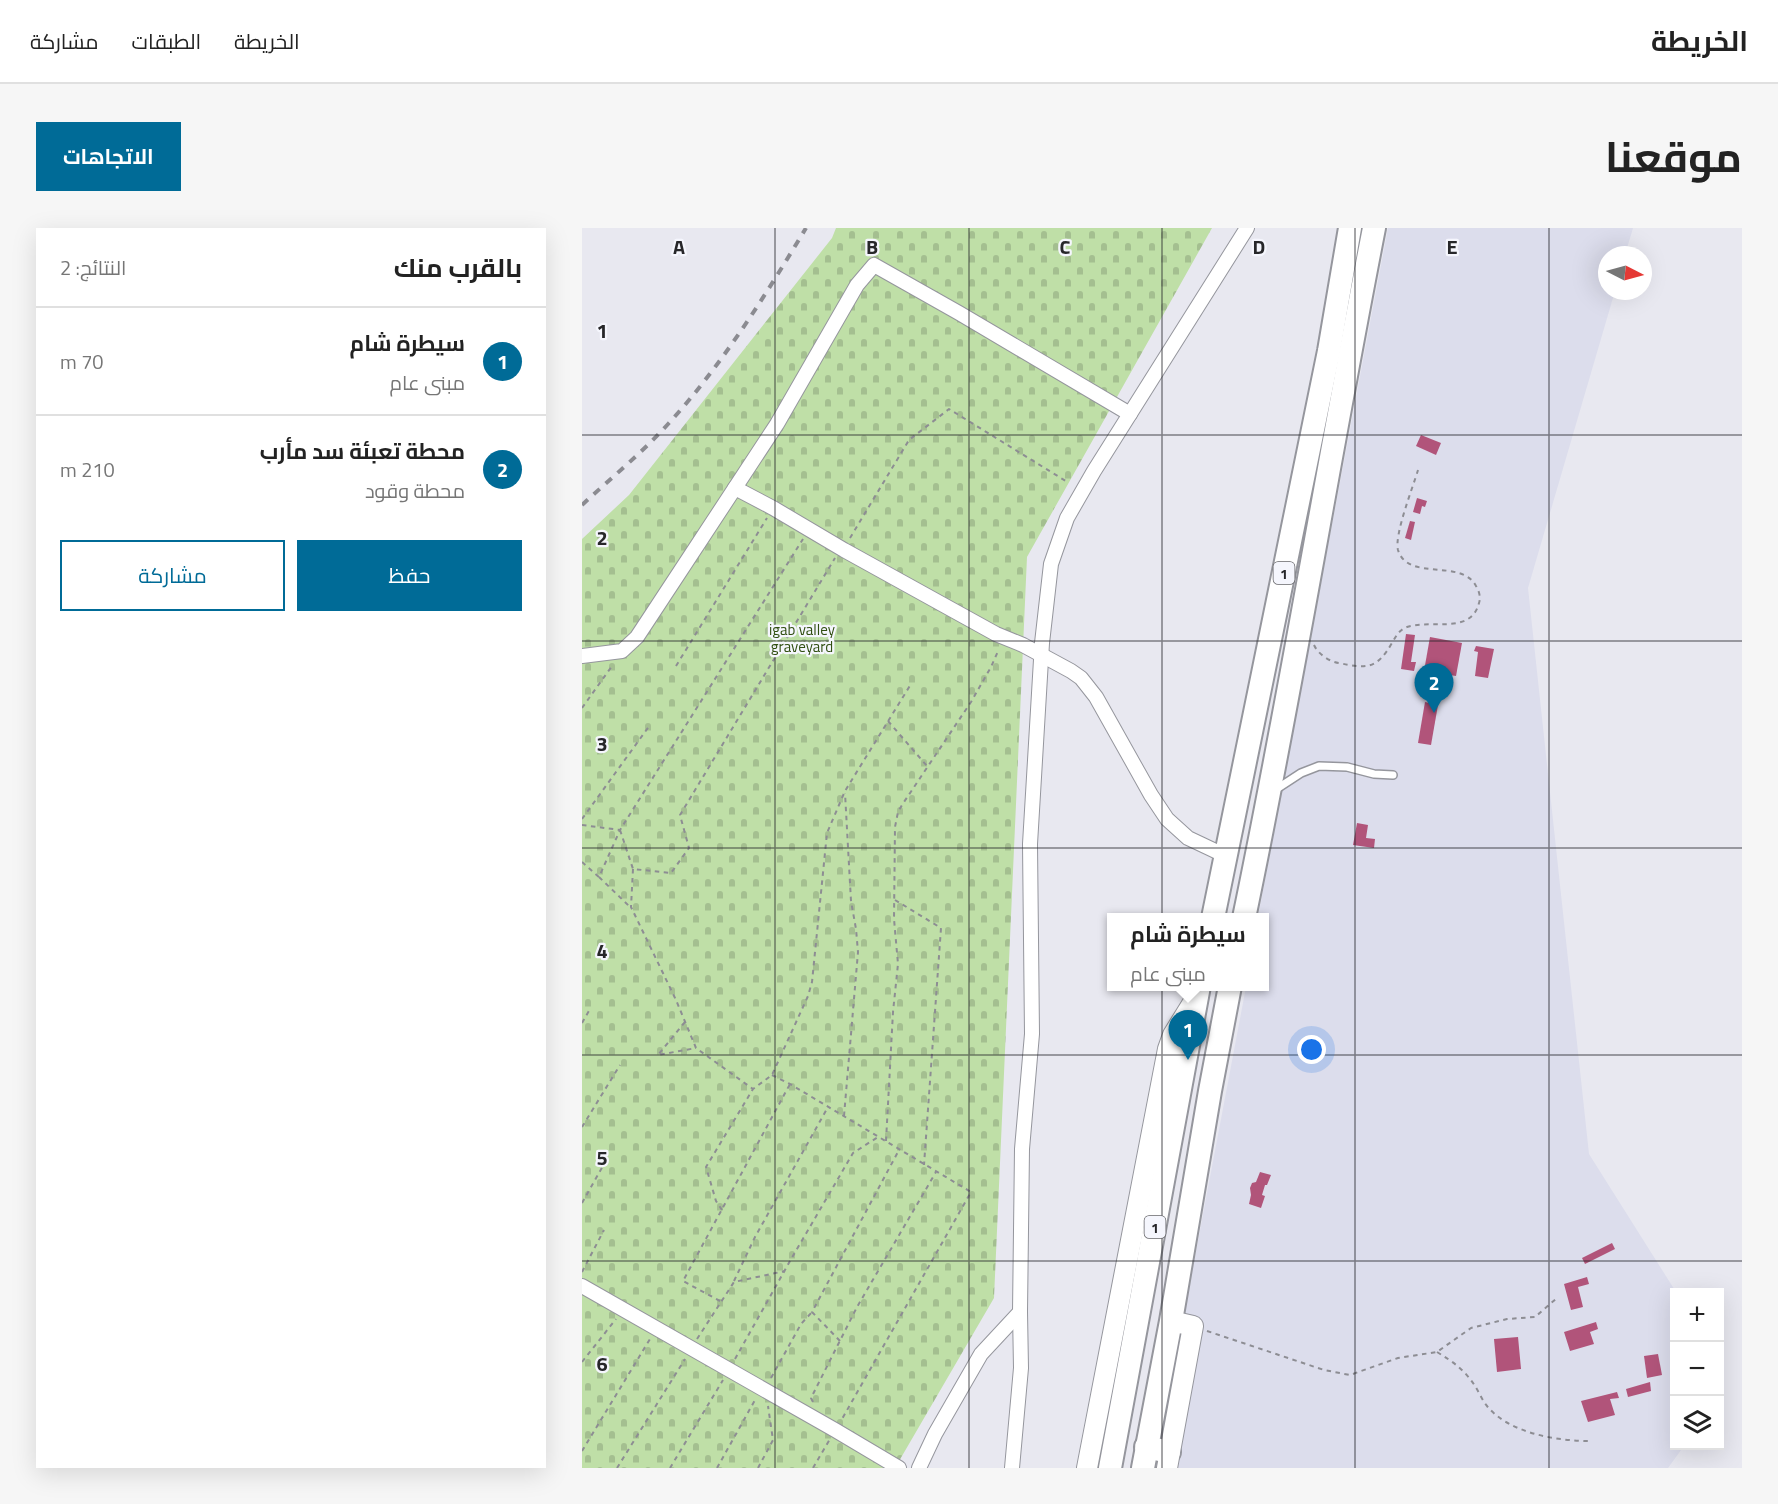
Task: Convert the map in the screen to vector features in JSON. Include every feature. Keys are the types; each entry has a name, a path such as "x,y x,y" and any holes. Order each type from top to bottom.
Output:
{"highway":[{"name":"1","path":"1215,913 1329,351 1350,228"},
{"name":"1","path":"1246,913 1374,228"},
{"name":"1","path":"1110,1468 1139,1315 1143,1231 1198,991"},
{"name":"1","path":"1144,1457 1171,1321 1229,991"},
{"path":"1139,1315 1171,1321"},
{"path":"1144,1457 1168,1460"}],"main road":[{"path":"1087,1468 1143,1231"},
{"path":"1168,1460 1193,1326 1171,1321"}],"street":[{"path":"1012,1468 1021,1368 1022,1149 1032,1034 1030,844 1041,655 1052,564 1067,518 1094,471 1247,228"},
{"path":"582,656 622,651 637,637 777,424 857,285 874,265 1130,414"},
{"path":"735,488 1003,638 1023,645 1071,671 1089,687 1167,819 1188,838 1226,856"},
{"path":"582,1286 899,1468"},
{"path":"920,1468 935,1434 981,1354 1020,1312"}],"lane":[{"path":"1270,793 1301,773 1319,766 1393,775"}],"path":[{"path":"633,869 671,873 689,848 680,815 909,440 949,409 1069,483"},
{"path":"1301,618 1316,650 1334,662 1359,668 1373,665 1381,659 1397,633 1406,628 1418,625 1453,624 1467,620 1475,614 1480,601 1479,592 1475,583 1468,576 1413,566 1406,562 1398,550 1397,537 1418,470"},
{"path":"676,666 773,508"},
{"path":"599,877 620,830 809,529"},
{"path":"886,1142 898,964 894,919 894,828 902,805 976,693 991,667 1003,638"},
{"path":"582,708 622,651"},
{"path":"722,1210 716,1201 706,1167 753,1089 772,1075 808,996 812,982 827,833 845,790 911,684"},
{"path":"888,720 927,766"},
{"path":"582,819 650,725"},
{"path":"844,1116 858,952 851,901 845,790"},
{"path":"582,825 620,830"},
{"path":"620,830 633,869 631,907"},
{"path":"582,862 631,907 676,1000 696,1048 753,1089"},
{"path":"895,900 941,928 924,1165"},
{"path":"582,1023 590,1009"},
{"path":"685,1022 658,1055 696,1048"},
{"path":"582,1127 620,1065"},
{"path":"772,1075 971,1192 813,1468"},
{"path":"721,1302 683,1281 790,1084"},
{"path":"734,1282 755,1237 828,1107"},
{"path":"670,1468 853,1153 878,1137"},
{"path":"717,1468 801,1324 812,1312 899,1150"},
{"path":"582,1203 604,1164"},
{"path":"821,1422 811,1398 857,1307 936,1172"},
{"path":"582,1272 604,1230"},
{"path":"1193,1326 1324,1370 1350,1375 1398,1358 1437,1352 1471,1328 1535,1317 1557,1298"},
{"path":"582,1362 623,1310"},
{"path":"812,1312 840,1341"},
{"path":"582,1451 656,1328"},
{"path":"1437,1352 1458,1365 1474,1384 1486,1405 1501,1421 1524,1431 1570,1441 1590,1441"},
{"path":"758,1468 773,1440 769,1408 762,1389"}],"shaded area":[{"path":"1388,228 1633,228 1628,246 1598,246 1598,300 1612,300 1528,588 1589,1154 1673,1288 1670,1288 1670,1450 1681,1450 1668,1468 1155,1468 1245,991 1269,991 1269,913 1259,913"}],"green space":[{"name":"igab valley graveyard","path":"836,228 1212,228 1027,557 994,1298 895,1468 582,1468 582,539 629,495 832,238"}],"building":[{"path":"1421,435 1441,443 1436,455 1416,446"},
{"path":"1417,498 1427,501 1425,507 1422,506 1420,514 1413,512"},
{"path":"1410,521 1415,522 1411,540 1405,538"},
{"path":"1406,634 1415,635 1411,662 1416,662 1414,671 1401,669"},
{"path":"1430,637 1462,643 1456,676 1424,671"},
{"path":"1476,646 1494,649 1488,678 1475,676 1478,652 1474,651"},
{"path":"1425,702 1438,705 1431,745 1418,743"},
{"path":"1357,823 1368,825 1366,838 1375,839 1374,848 1353,845"},
{"path":"1260,1172 1271,1175 1265,1185 1262,1195 1265,1196 1261,1208 1249,1204 1250,1188 1252,1183 1256,1182"},
{"path":"1612,1243 1615,1249 1585,1264 1582,1258"},
{"path":"1587,1277 1589,1284 1578,1287 1583,1307 1571,1310 1564,1284"},
{"path":"1596,1322 1598,1329 1590,1332 1594,1344 1570,1351 1564,1332"},
{"path":"1518,1337 1521,1369 1497,1372 1494,1339"},
{"path":"1658,1354 1662,1375 1647,1378 1644,1356"},
{"path":"1650,1382 1651,1391 1628,1397 1626,1389"},
{"path":"1617,1392 1619,1398 1610,1399 1615,1415 1588,1422 1581,1401"}],"railway":[{"path":"582,505 648,445 707,378 742,329 806,228"}],"place":[{"name":"محطة تعبئة سد مأرب","path":"1434,713"},
{"name":"سيطرة شام","path":"1188,1060"}]}
